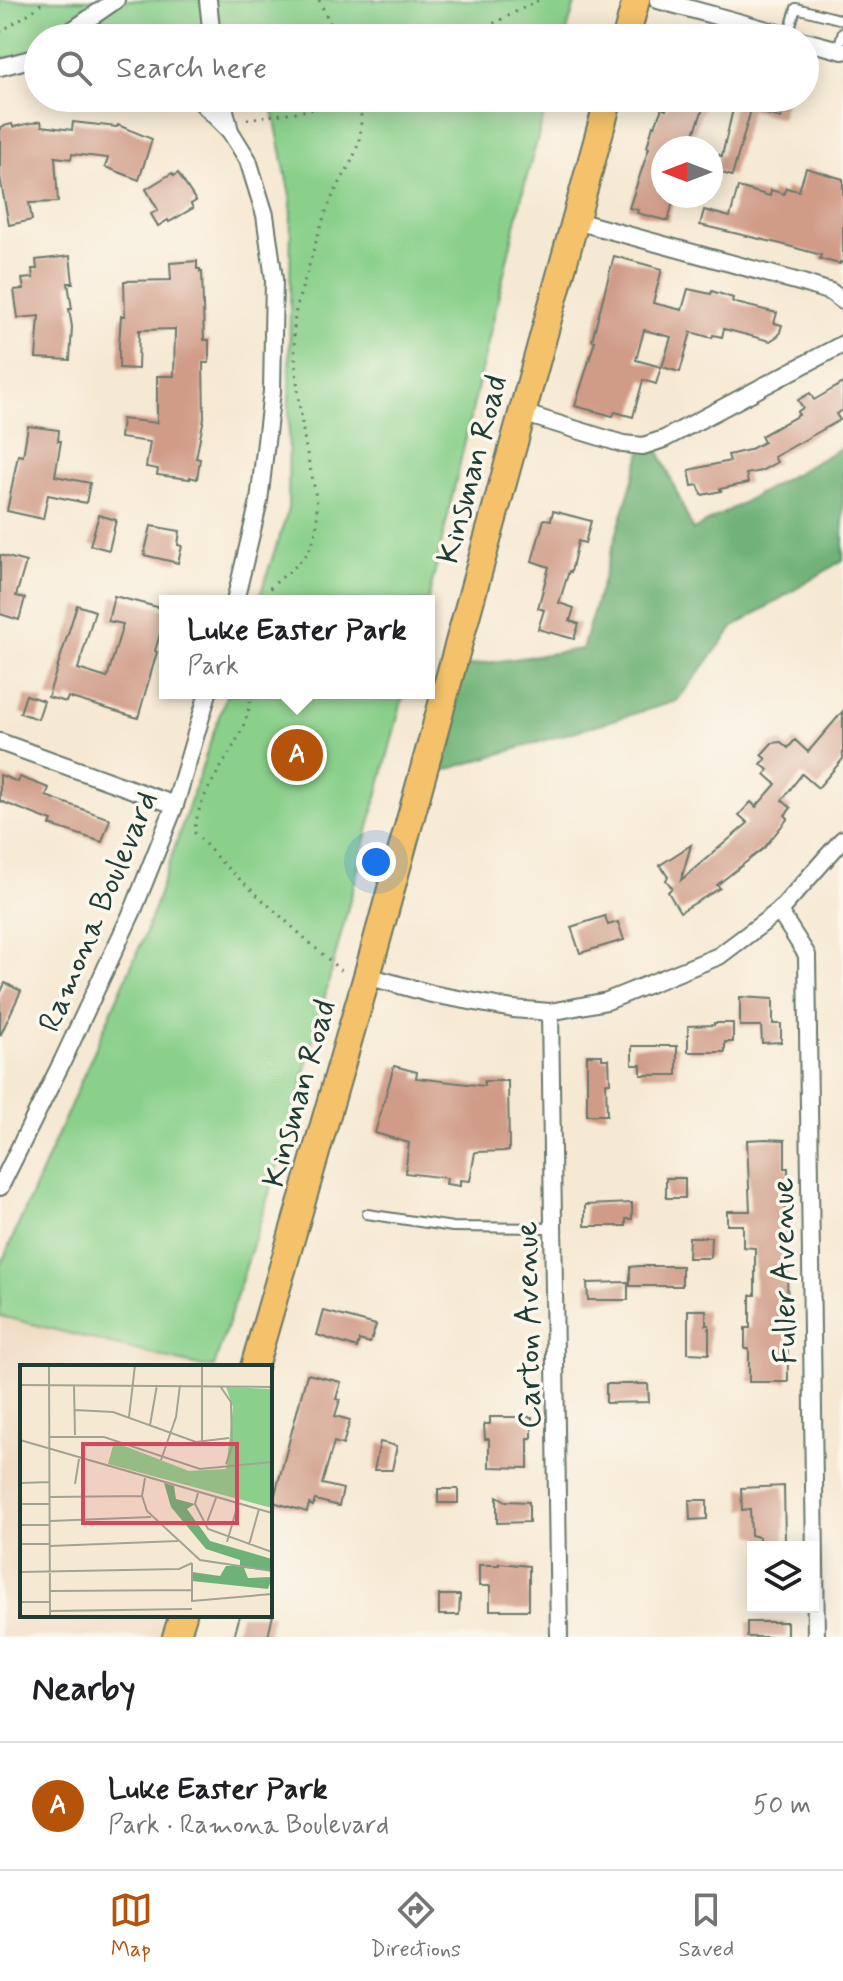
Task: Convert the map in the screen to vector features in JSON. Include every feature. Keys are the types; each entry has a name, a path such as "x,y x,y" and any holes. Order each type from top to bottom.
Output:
{"main road":[{"path":"630,24 636,0"},
{"name":"Kinsman Road","path":"255,1365 367,976 605,112"},
{"path":"176,1637 182,1617"}],"street":[{"path":"81,24 116,0"},
{"path":"208,0 211,24"},
{"path":"658,0 745,24"},
{"path":"819,45 840,50"},
{"path":"0,67 24,60"},
{"path":"211,112 230,131 248,160 265,215 274,279 272,391 261,485 236,595"},
{"path":"225,112 230,131"},
{"path":"576,221 803,283 831,292 843,301"},
{"path":"522,413 623,444 643,446 664,439 843,344"},
{"name":"Ramona Boulevard","path":"0,1187 127,922 175,805 206,699"},
{"path":"0,742 175,805"},
{"path":"367,976 471,1003 513,1009 550,1012 607,1001 719,956 779,911 843,839"},
{"name":"Fuller Avenue","path":"779,911 807,955 816,1637"},
{"name":"Carton Avenue","path":"550,1012 559,1637"}],"lane":[{"path":"794,24 796,8 843,20"},
{"path":"840,50 843,32"},
{"path":"367,1214 453,1227 553,1228"}],"path":[{"path":"0,32 45,0"},
{"path":"319,0 330,24"},
{"path":"492,24 536,1"},
{"path":"247,119 296,112"},
{"path":"264,595 304,558 314,539 318,521 299,408 293,338 296,310 324,215 358,148 362,130 360,112"},
{"path":"251,699 236,742 202,803 194,832 223,864 341,971"}],"shaded area":[{"path":"0,1317 200,1365 20,1365 20,1617 182,1617 176,1637 0,1637"}],"green space":[{"path":"0,0 576,0 569,24 24,24 24,61 0,57"},
{"path":"273,112 545,112 525,183 429,595 260,595 288,511 291,201"},
{"path":"655,442 693,530 843,447 843,560 734,627 677,701 422,777 452,668 582,649 643,446"},
{"path":"225,699 402,699 293,1118 215,1365 194,1365 0,1316 0,1267 146,932"}],"building":[{"path":"660,112 702,112 693,136 651,136 651,208 671,208 668,221 629,208 649,148 647,147 653,125"},
{"path":"732,112 750,112 732,176 723,173 723,152"},
{"path":"758,112 783,112 781,118"},
{"path":"41,121 42,126 72,130 73,122 118,125 152,139 139,180 105,167 108,158 72,154 71,159 55,157 58,202 29,203 32,220 9,225 0,178 0,127"},
{"path":"806,168 843,179 843,263 820,259 821,255 781,244 700,225 704,210 730,217 738,187 770,196 771,190 784,194 786,188 799,191"},
{"path":"172,173 174,176 178,173 196,201 191,204 193,208 158,226 151,214 158,210 146,189"},
{"path":"70,256 73,283 68,283 72,309 69,309 72,327 70,360 36,358 39,316 18,318 14,290 24,289 22,279 33,278 32,269 37,269 36,260"},
{"path":"614,256 662,269 653,303 682,310 688,289 711,294 712,291 733,298 732,302 777,313 774,323 782,325 779,335 770,341 724,329 722,337 713,335 712,338 691,332 680,372 662,367 671,337 644,330 636,360 661,367 656,384 643,380 633,417 615,412 613,416 575,406 595,341 592,340"},
{"path":"197,261 197,269 202,272 204,340 209,340 209,363 203,363 204,418 196,458 200,459 197,479 190,479 157,475 158,469 146,467 150,442 120,438 122,419 157,423 157,376 174,376 175,329 139,330 138,369 119,368 119,344 121,316 125,316 124,281 171,280 170,263"},
{"path":"843,383 843,410 836,414 840,420 774,457 777,462 761,471 746,474 748,483 702,495 698,485 692,486 689,470 730,461 728,455 749,450 764,442 761,436 799,415 797,412 803,408 798,400 810,393 814,400"},
{"path":"28,426 59,430 58,441 61,441 55,476 90,483 86,503 48,495 43,519 7,511 18,455 23,456"},
{"path":"553,511 591,521 585,543 578,541 559,603 574,608 570,621 579,624 574,639 538,629 544,610 538,608 549,567 532,561 544,519 551,520"},
{"path":"99,515 116,520 109,550 90,545"},
{"path":"151,526 180,531 178,545 182,546 178,563 144,555"},
{"path":"0,555 26,562 16,596 25,598 19,620 0,614"},
{"path":"114,596 159,607 157,652 138,718 68,697 66,702 48,697 77,605 95,611 78,669 107,678 123,624 108,621"},
{"path":"26,695 44,701 38,719 20,713"},
{"path":"843,711 843,759 818,788 802,774 782,800 791,808 785,815 788,818 764,848 717,885 720,888 680,912 668,892 672,888 660,865 691,845 681,880 748,823 739,815 751,802 756,807 776,784 765,774 768,770 761,764 766,759 761,755 772,743 781,742 788,748 795,740 808,752"},
{"path":"0,775 18,782 20,777 49,788 46,796 110,819 102,842 50,825 52,821 0,801"},
{"path":"605,916 608,925 618,922 624,940 580,953 571,927"},
{"path":"5,983 21,991 0,1036 0,994"},
{"path":"740,997 773,999 773,1024 781,1024 781,1042 762,1043 761,1026 740,1026"},
{"path":"733,1023 733,1042 725,1042 725,1052 688,1052 688,1026"},
{"path":"632,1046 677,1046 677,1075 641,1075 641,1065 632,1065"},
{"path":"587,1055 602,1055 602,1059 609,1059 607,1115 587,1115"},
{"path":"394,1066 417,1072 416,1078 484,1086 484,1081 508,1081 509,1151 475,1152 470,1181 460,1180 460,1186 446,1184 447,1178 405,1173 409,1143 375,1133"},
{"path":"747,1140 785,1140 785,1168 788,1168 785,1226 788,1226 788,1382 749,1382 749,1349 745,1349 745,1328 750,1328 750,1295 755,1295 755,1248 743,1247 743,1225 727,1225 727,1211 750,1211"},
{"path":"666,1178 685,1178 685,1198 666,1198"},
{"path":"632,1203 632,1219 626,1219 626,1226 585,1226 585,1205"},
{"path":"689,1237 711,1237 710,1258 688,1258"},
{"path":"682,1266 682,1286 630,1286 630,1267"},
{"path":"628,1282 628,1300 588,1300 587,1283"},
{"path":"688,1310 706,1310 709,1354 688,1353"},
{"path":"324,1311 376,1325 370,1343 359,1340 357,1348 317,1335"},
{"path":"307,1374 341,1382 335,1416 350,1420 343,1445 334,1442 322,1484 343,1489 339,1506 315,1500 313,1506 309,1504 307,1512 273,1502"},
{"path":"606,1384 648,1384 649,1402 606,1403"},
{"path":"490,1417 532,1417 528,1468 489,1467 489,1439 485,1439 484,1424 490,1424"},
{"path":"380,1442 397,1446 392,1470 374,1470"},
{"path":"784,1486 785,1541 759,1541 759,1537 751,1535 750,1509 742,1510 741,1488"},
{"path":"438,1489 458,1489 458,1503 438,1503"},
{"path":"497,1496 506,1501 529,1502 529,1522 497,1523"},
{"path":"689,1500 707,1500 707,1519 690,1520"},
{"path":"479,1565 529,1566 529,1610 490,1610 490,1586 479,1586"},
{"path":"439,1595 460,1595 459,1615 439,1615"},
{"path":"273,1615 268,1637 234,1637 239,1617"},
{"path":"747,1622 787,1622 787,1637 747,1637"}],"place":[{"name":"Luke Easter Park","path":"297,755"}]}
